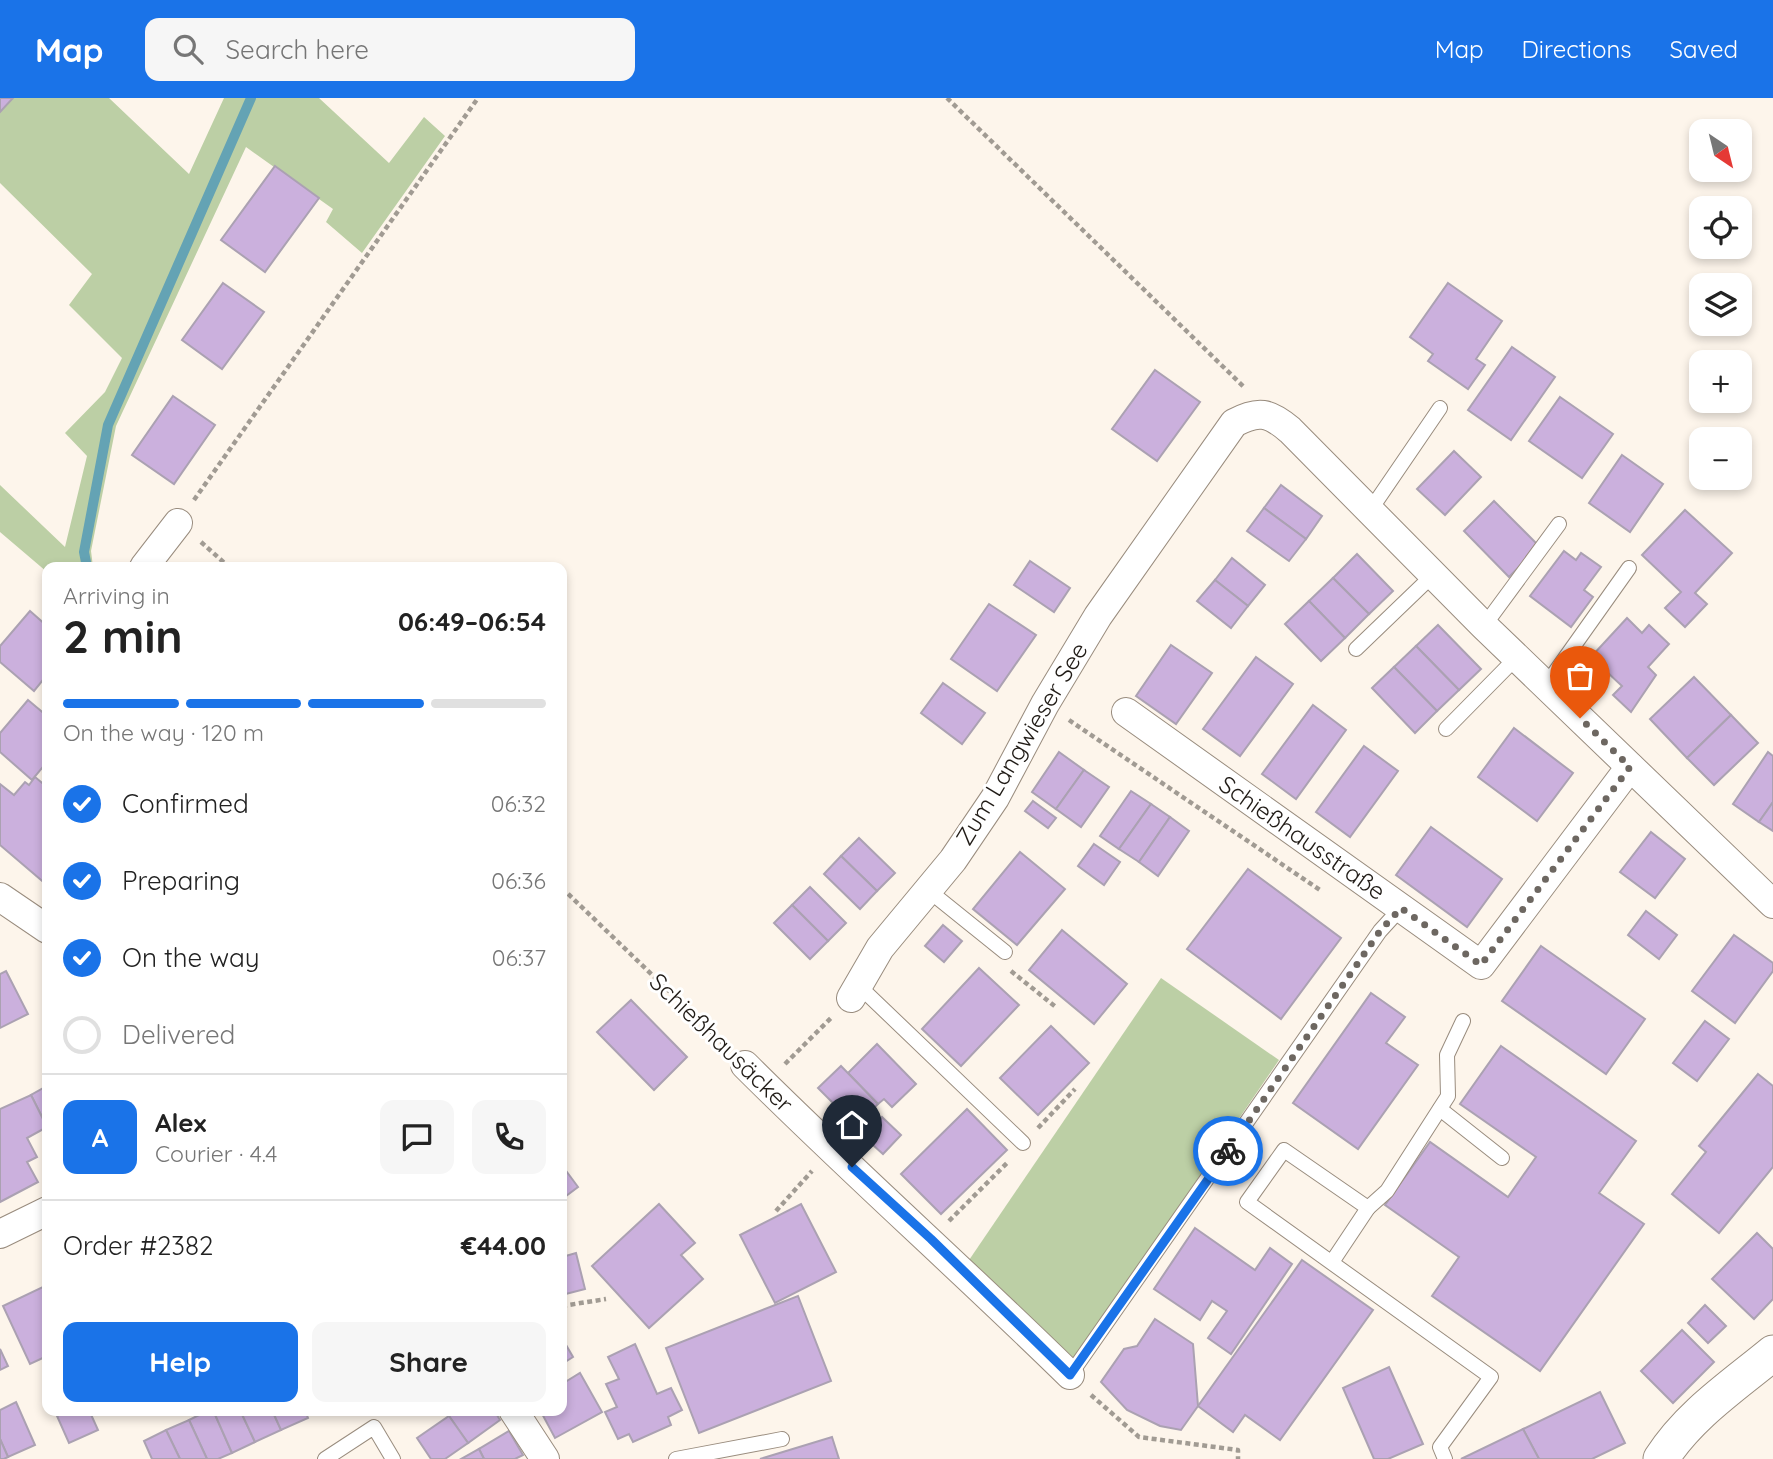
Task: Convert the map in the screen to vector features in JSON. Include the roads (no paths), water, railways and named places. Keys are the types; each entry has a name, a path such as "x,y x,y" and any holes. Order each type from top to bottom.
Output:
{"street":[{"name":"Zum Langwieser See","path":"855,992 880,948 953,860 995,798 1045,704 1098,615 1234,423 1252,414 1275,418 1369,512"},
{"path":"1369,512 1773,904"},
{"path":"148,562 178,523"},
{"name":"Schießhausstraße","path":"1126,712 1481,965 1630,767"},
{"path":"0,897 42,926"},
{"name":"Schießhausäcker","path":"755,1075 931,1239 1070,1375"},
{"path":"0,1234 42,1213"},
{"path":"1661,1459 1674,1438 1705,1408 1773,1353"},
{"path":"517,1416 545,1459"}],"lane":[{"path":"1369,512 1440,408"},
{"path":"1484,625 1559,524"},
{"path":"1546,685 1629,568"},
{"path":"1356,649 1433,575"},
{"path":"1446,729 1517,657"},
{"path":"928,890 1005,952"},
{"path":"1070,1375 1380,931 1401,908"},
{"path":"855,992 1023,1143"},
{"path":"1332,1262 1368,1208 1387,1191 1448,1096 1447,1055 1463,1021"},
{"path":"1440,1109 1502,1158"},
{"path":"1368,1208 1284,1150 1247,1202 1491,1377 1440,1447 1445,1459"},
{"path":"325,1459 374,1427 393,1459"},
{"path":"676,1459 782,1439"}],"waterway":[{"path":"86,562 84,552 108,425 251,98"}]}
